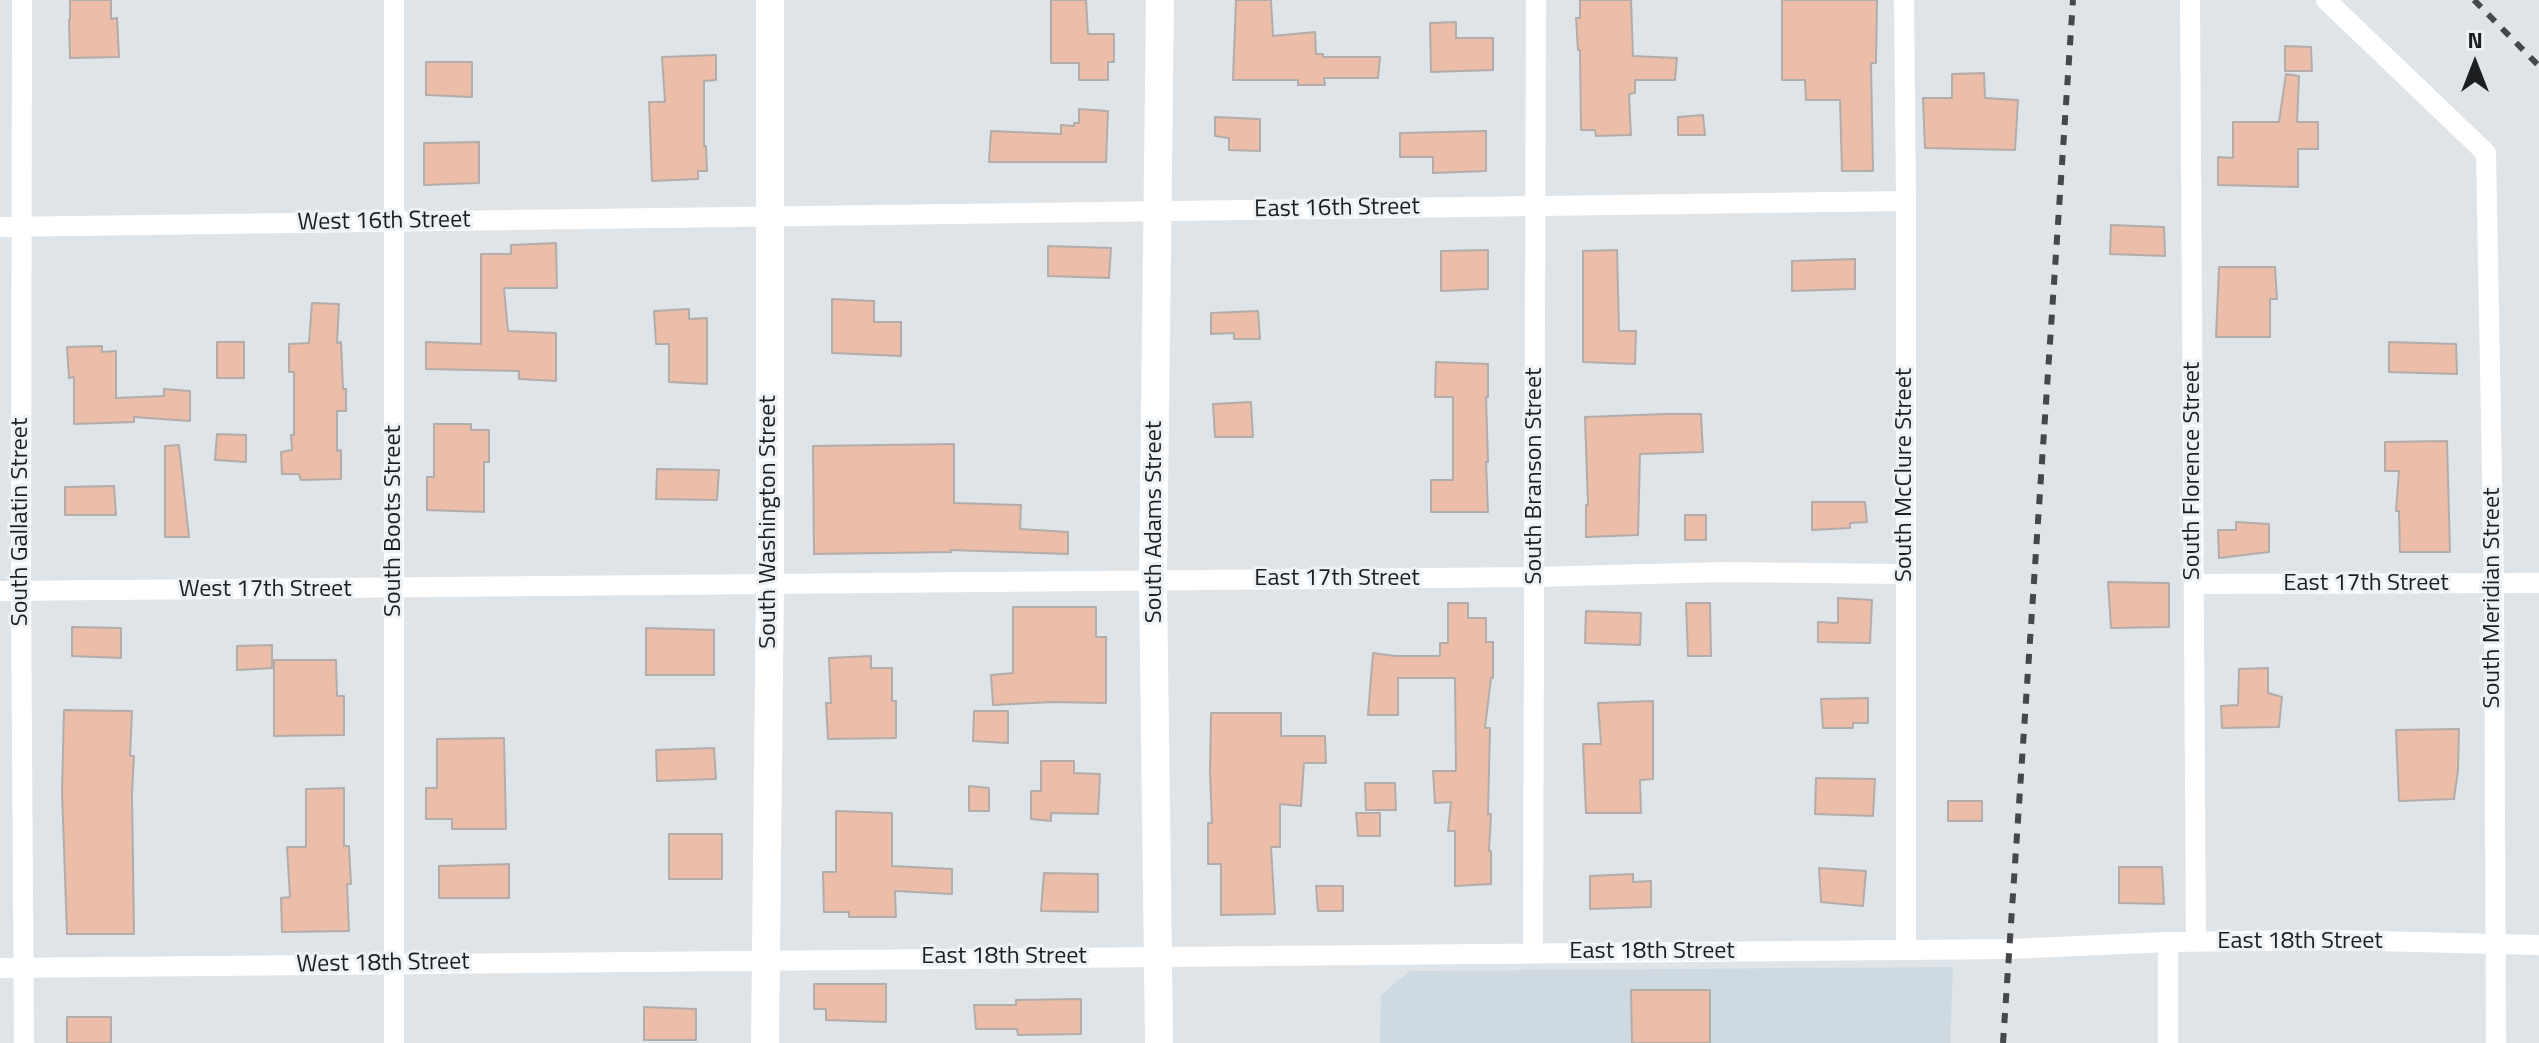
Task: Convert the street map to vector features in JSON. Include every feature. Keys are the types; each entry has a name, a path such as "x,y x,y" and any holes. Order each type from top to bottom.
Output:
{"main road":[{"name":"South Washington Street","path":"765,1043 770,583 770,0"},
{"name":"South Adams Street","path":"1159,1043 1153,580 1160,0"}],"street":[{"name":"South Gallatin Street","path":"22,0 24,1043"},
{"name":"South Boots Street","path":"394,0 394,1043"},
{"name":"South Branson Street","path":"1533,953 1536,0"},
{"name":"South McClure Street","path":"1904,0 1906,950"},
{"name":"South Florence Street","path":"2190,0 2196,942"},
{"name":"South Meridian Street","path":"2326,0 2486,153 2494,584 2496,1043"},
{"name":"East 16th Street","path":"769,217 1906,201"},
{"name":"West 16th Street","path":"0,227 769,217"},
{"name":"East 17th Street","path":"770,583 1534,577 1723,572 1904,574"},
{"name":"West 17th Street","path":"0,591 770,583"},
{"name":"East 17th Street","path":"2194,584 2539,583"},
{"name":"East 18th Street","path":"765,959 2010,949 2168,942 2332,940 2539,945"},
{"path":"2168,942 2168,1043"},
{"name":"West 18th Street","path":"0,968 765,959"}],"shaded area":[{"path":"1953,967 1950,1043 1380,1043 1381,995 1410,971"}],"building":[{"path":"70,0 111,0 111,19 117,18 119,57 70,58"},
{"path":"1051,0 1086,0 1088,34 1114,34 1114,62 1108,62 1108,80 1079,80 1079,63 1051,63"},
{"path":"1236,0 1271,0 1273,36 1315,32 1316,54 1323,54 1323,57 1380,57 1378,78 1324,78 1325,85 1298,85 1298,80 1233,80"},
{"path":"1580,0 1631,0 1633,56 1677,58 1675,80 1635,80 1635,93 1629,94 1631,135 1596,136 1595,130 1581,130 1580,50 1576,18 1580,18"},
{"path":"1782,0 1877,0 1876,63 1871,63 1873,171 1842,171 1840,100 1806,100 1805,80 1782,80"},
{"path":"1456,22 1456,38 1493,38 1493,70 1431,72 1430,23"},
{"path":"2285,46 2311,47 2312,71 2285,71"},
{"path":"716,55 716,80 704,81 707,171 698,171 698,179 652,181 649,102 665,102 662,57"},
{"path":"426,62 472,62 472,97 426,95"},
{"path":"1984,73 1985,98 2018,100 2015,150 1925,148 1923,98 1952,98 1952,74"},
{"path":"2286,74 2299,76 2297,122 2318,122 2318,149 2298,149 2298,187 2218,185 2218,157 2233,158 2233,122 2279,122"},
{"path":"1079,109 1108,111 1106,162 989,162 991,131 1061,134 1061,125 1074,126 1074,123 1079,123"},
{"path":"1703,115 1705,135 1678,135 1678,117"},
{"path":"1215,117 1260,119 1260,151 1229,150 1229,138 1215,136"},
{"path":"1486,131 1486,171 1433,173 1433,157 1400,157 1400,133"},
{"path":"479,142 479,183 424,185 424,143"},
{"path":"2111,225 2164,227 2165,256 2110,254"},
{"path":"556,243 557,288 504,288 508,331 556,333 556,381 519,379 519,371 426,369 426,342 481,344 481,254 511,254 511,245"},
{"path":"1048,246 1111,248 1109,278 1048,276"},
{"path":"1488,250 1488,289 1441,291 1441,251"},
{"path":"1617,250 1619,331 1636,331 1635,364 1583,362 1583,251"},
{"path":"1855,259 1855,289 1792,291 1792,261"},
{"path":"2219,267 2275,267 2277,299 2270,299 2270,337 2216,337"},
{"path":"832,299 874,301 874,322 901,322 901,356 832,353"},
{"path":"312,303 339,304 337,343 341,342 343,389 346,389 346,411 337,411 341,479 301,480 299,474 282,474 281,452 292,450 291,435 294,435 294,372 289,372 289,344 309,343"},
{"path":"689,309 689,319 707,318 707,384 669,382 669,344 656,344 654,311"},
{"path":"1258,311 1260,339 1234,339 1234,333 1211,334 1211,313"},
{"path":"217,342 244,342 244,378 217,378"},
{"path":"2389,342 2456,344 2457,374 2389,372"},
{"path":"102,346 102,352 116,351 116,398 164,396 164,389 190,391 190,421 134,417 134,422 74,424 74,377 69,378 67,347"},
{"path":"1436,362 1488,364 1488,512 1431,512 1431,480 1453,480 1453,397 1435,397"},
{"path":"1251,402 1253,437 1215,437 1213,404"},
{"path":"1701,414 1703,452 1640,454 1638,535 1586,537 1585,417"},
{"path":"434,424 471,424 471,430 489,430 489,462 484,462 484,512 427,510 427,477 434,477"},
{"path":"217,434 246,435 246,462 215,460"},
{"path":"2447,441 2450,552 2400,552 2399,511 2396,511 2399,471 2385,471 2385,442"},
{"path":"954,444 954,503 1021,505 1020,529 1068,532 1068,554 951,550 814,554 813,446"},
{"path":"179,445 189,537 165,537 165,446"},
{"path":"657,469 719,470 717,500 656,499"},
{"path":"114,486 116,515 65,515 65,487"},
{"path":"1812,502 1865,502 1867,522 1850,523 1850,528 1812,530"},
{"path":"1685,515 1706,515 1706,540 1685,540"},
{"path":"2236,522 2269,524 2269,552 2219,558 2218,530 2236,530"},
{"path":"2108,582 2169,583 2169,627 2111,628"},
{"path":"1838,598 1872,600 1870,643 1818,642 1818,622 1838,623"},
{"path":"1448,603 1468,603 1468,618 1486,618 1486,642 1493,642 1493,678 1485,728 1490,728 1488,814 1491,814 1491,884 1455,886 1455,831 1448,831 1451,802 1435,803 1433,771 1456,771 1455,678 1398,678 1398,715 1368,715 1373,653 1440,656 1440,643 1448,643"},
{"path":"1686,603 1710,603 1711,656 1688,656"},
{"path":"1013,607 1096,607 1096,637 1106,637 1106,703 993,705 991,675 1013,673"},
{"path":"1586,611 1641,613 1640,645 1585,643"},
{"path":"72,627 121,628 121,658 72,656"},
{"path":"646,628 714,630 714,675 646,675"},
{"path":"272,645 272,668 237,670 237,646"},
{"path":"871,656 871,668 892,668 896,738 828,739 826,703 831,703 829,658"},
{"path":"274,660 336,660 337,696 344,696 344,735 274,736"},
{"path":"2268,668 2268,693 2282,697 2279,727 2222,728 2221,706 2238,705 2239,669"},
{"path":"1868,698 1868,723 1853,723 1853,728 1823,728 1821,699"},
{"path":"1653,701 1653,779 1640,780 1641,813 1586,813 1583,744 1601,744 1598,703"},
{"path":"64,710 132,711 130,756 134,756 134,934 67,934 62,791"},
{"path":"974,711 1008,711 1008,743 973,741"},
{"path":"1211,713 1281,713 1281,736 1325,736 1326,763 1304,763 1301,806 1280,804 1280,847 1271,847 1275,914 1221,915 1221,864 1208,864 1208,823 1212,823"},
{"path":"2459,729 2454,799 2399,801 2396,730"},
{"path":"504,738 506,829 452,829 452,819 426,819 426,788 437,788 437,739"},
{"path":"714,748 716,779 657,781 656,750"},
{"path":"1041,761 1074,761 1074,773 1100,774 1098,814 1051,813 1051,821 1031,819 1031,791 1041,791"},
{"path":"1816,778 1875,779 1873,816 1815,814"},
{"path":"1365,783 1395,783 1396,810 1366,810"},
{"path":"969,786 989,788 989,811 969,811"},
{"path":"344,788 344,846 349,846 351,884 347,884 349,931 282,932 281,898 290,897 287,847 306,847 306,789"},
{"path":"1948,801 1982,801 1982,821 1948,821"},
{"path":"836,811 892,813 892,866 952,869 952,894 895,891 896,917 849,917 849,912 824,912 823,872 836,872"},
{"path":"1356,813 1380,813 1380,836 1358,836"},
{"path":"669,834 722,834 722,879 669,879"},
{"path":"509,864 509,898 439,898 439,866"},
{"path":"2119,867 2162,867 2164,904 2119,903"},
{"path":"1819,868 1866,871 1863,906 1821,902"},
{"path":"1044,873 1098,874 1098,912 1041,911"},
{"path":"1633,874 1633,882 1651,881 1651,907 1590,909 1590,876"},
{"path":"1316,886 1343,886 1343,911 1318,911"},
{"path":"814,984 886,984 886,1022 826,1020 826,1009 814,1009"},
{"path":"1631,990 1710,990 1710,1043 1632,1043"},
{"path":"1081,999 1081,1034 1018,1035 1017,1029 976,1029 974,1005 1016,1005 1016,1000"},
{"path":"644,1007 696,1009 696,1040 644,1040"},
{"path":"67,1017 111,1017 111,1043 67,1043"}],"railway":[{"path":"2003,1043 2073,0"},
{"path":"2474,0 2539,66"}]}
